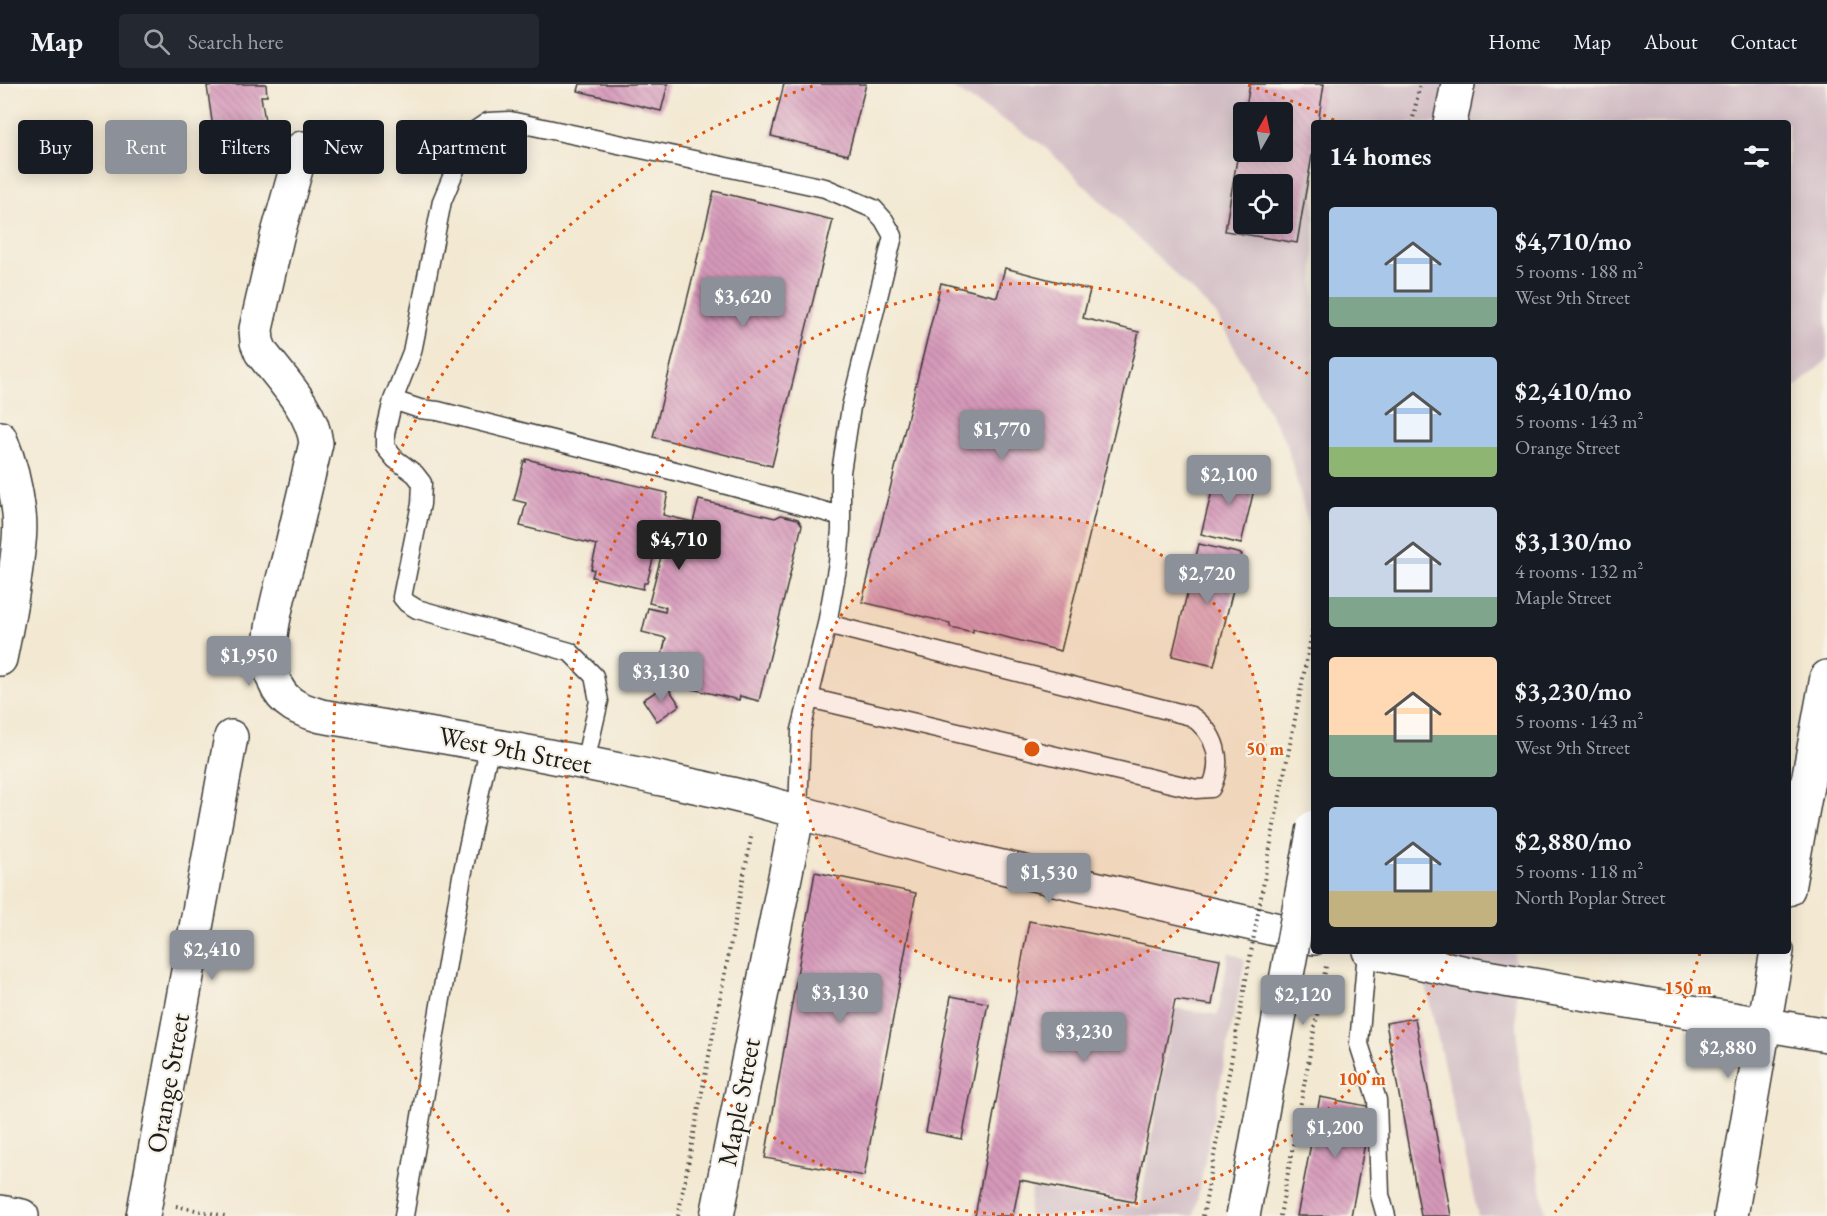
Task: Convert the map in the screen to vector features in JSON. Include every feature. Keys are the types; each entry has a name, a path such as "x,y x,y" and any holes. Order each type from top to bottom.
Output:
{"street":[{"path":"1451,120 1458,84"},
{"name":"West 9th Street","path":"302,148 277,237 256,329 261,352 301,404 315,432 316,443 271,631 270,663 274,683 284,699 298,709 321,716 585,762 757,800 967,859 1311,949"},
{"path":"0,438 15,484 20,533 13,593 0,659"},
{"path":"1791,873 1827,677"},
{"name":"Orange Street","path":"145,1208 231,737"},
{"name":"Maple Street","path":"717,1216 798,812"},
{"path":"1243,1216 1311,843"},
{"path":"1381,954 1445,969 1827,1035"},
{"path":"1731,1216 1776,954"},
{"path":"0,1212 22,1216"}],"lane":[{"path":"585,762 599,701 594,676 570,652 417,609 402,597 421,504 422,483 385,447 384,434 393,400 412,352 442,201 470,135 488,122 510,121 825,188 874,209 884,220 893,237 851,407 841,472 838,563 827,624 801,730 798,812"},
{"path":"393,400 420,410 438,411 841,516"},
{"path":"809,698 1196,789 1210,788 1215,778 1217,760 1215,746 1202,723 1191,716 827,624"},
{"path":"404,1216 462,876 490,744"},
{"path":"1368,954 1359,1044 1377,1100 1380,1195 1386,1216"}],"path":[{"path":"1413,120 1420,84"},
{"path":"1203,1216 1311,637"},
{"path":"678,1216 757,800"},
{"path":"1280,1216 1320,954"},
{"path":"145,1208 225,1216"}],"shaded area":[{"path":"946,84 1827,84 1827,360 1791,390 1791,120 1311,120 1311,534 1287,445 1216,314 1043,145"},
{"path":"1229,952 1245,959 1194,1216 1028,1216 1032,1188 1140,1207 1174,1008 1218,1015"},
{"path":"1419,954 1514,954 1519,1068 1546,1216 1478,1216"}],"building":[{"path":"266,84 267,96 261,96 265,120 212,120 207,86"},
{"path":"580,84 668,84 661,111 578,91"},
{"path":"784,84 866,84 848,155 771,136"},
{"path":"1250,84 1324,84 1318,120 1311,120 1311,161 1297,243 1243,234 1293,234 1293,174 1234,174 1236,162 1293,162 1293,102 1247,102"},
{"path":"1233,183 1233,232 1225,231"},
{"path":"714,191 833,220 772,466 653,437"},
{"path":"1005,268 1090,290 1083,318 1139,332 1061,651 973,629 973,632 950,627 950,623 862,602 941,283 997,297"},
{"path":"526,459 668,493 663,515 693,522 699,500 775,518 781,515 798,519 802,525 759,701 740,696 739,700 667,683 668,679 657,676 666,638 642,632 648,608 665,612 666,607 649,603 666,537 659,535 647,583 644,583 643,589 592,577 594,570 591,569 597,545 520,526 526,503 514,500"},
{"path":"1218,468 1257,477 1241,544 1201,534"},
{"path":"1199,544 1242,554 1214,666 1172,656"},
{"path":"666,685 680,705 657,721 643,700"},
{"path":"815,872 916,893 864,1176 765,1158"},
{"path":"1029,921 1220,959 1212,1005 1175,1000 1134,1202 1020,1180 1013,1216 975,1216"},
{"path":"951,996 988,1003 962,1139 926,1132"},
{"path":"1415,1018 1451,1216 1421,1216 1386,1023"},
{"path":"1320,1097 1372,1107 1351,1216 1297,1216"}]}
